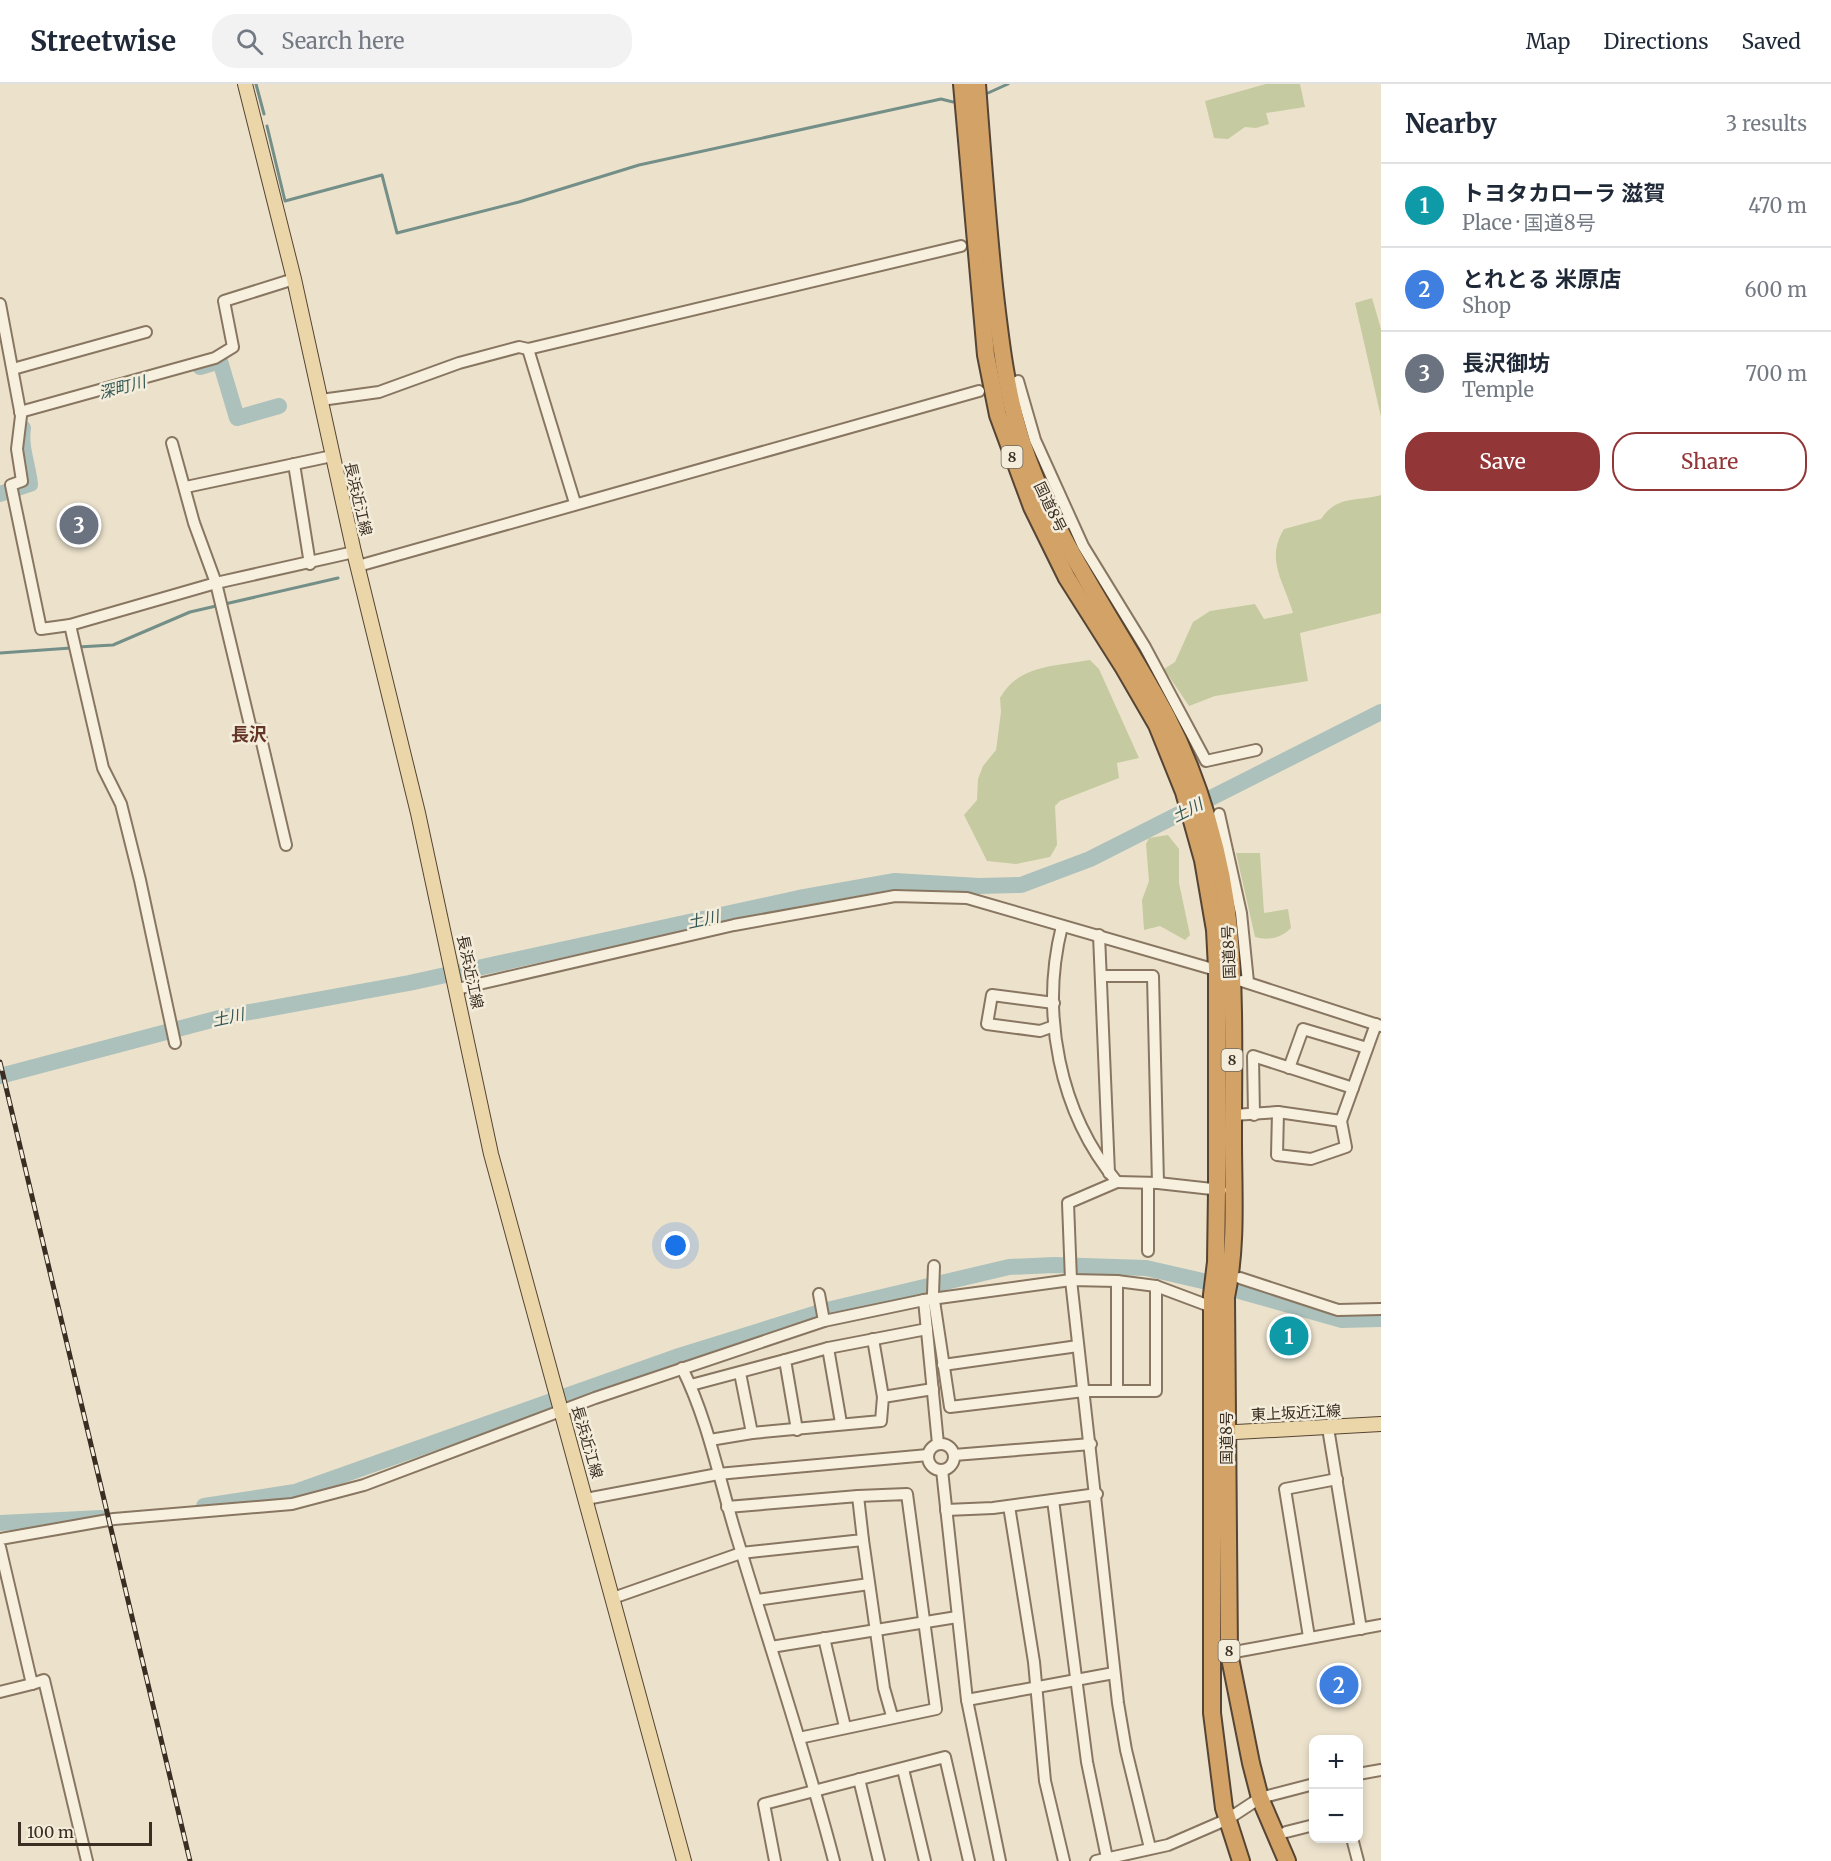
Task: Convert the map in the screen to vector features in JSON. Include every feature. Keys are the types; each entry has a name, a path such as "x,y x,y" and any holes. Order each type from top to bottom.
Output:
{"highway":[{"name":"国道8号","path":"962,84 986,355 1005,436 1032,507 1067,578 1124,668 1157,725 1190,790"},
{"name":"国道8号","path":"977,84 1001,351 1022,442 1042,494 1087,578 1167,717 1210,857 1215,930 1223,972 1233,1115 1216,1262 1229,1653 1238,1708 1260,1797 1287,1861"},
{"name":"国道8号","path":"1217,1300 1236,1272 1225,1190 1223,972"},
{"name":"国道8号","path":"1220,1433 1212,1713 1217,1766 1228,1819 1241,1861"}],"main road":[{"name":"長浜近江線","path":"245,84 294,279 354,552 451,958 491,1154 684,1861"},
{"name":"東上坂近江線","path":"1220,1433 1381,1424"}],"street":[{"path":"321,400 379,392 459,363 519,347 528,349 961,246"},
{"path":"20,412 215,358 233,347 224,301 294,279"},
{"path":"0,304 20,412 17,449 23,475 22,481 12,485 41,629 70,626 216,583 310,564 354,552"},
{"path":"13,369 146,332"},
{"path":"528,349 575,503"},
{"path":"1018,381 1035,440 1083,546 1145,647 1206,761 1256,750"},
{"path":"358,566 575,503 917,411 979,391"},
{"path":"172,443 194,522 216,583 251,729 259,730 286,845"},
{"path":"186,487 332,456"},
{"path":"294,464 310,564"},
{"path":"70,626 103,768 121,804 138,869 175,1043"},
{"path":"1219,814 1241,913 1248,982"},
{"path":"456,986 734,925 895,897 967,898 1223,972 1379,1025 1367,1048 1341,1121 1346,1147 1311,1159 1277,1155 1278,1112"},
{"path":"1062,926 1056,949 1054,1026 1063,1084 1099,1160 1117,1182"},
{"path":"1099,935 1109,1173"},
{"path":"1102,976 1153,976 1153,1183 1148,1251"},
{"path":"1054,1002 992,995 987,1024 1040,1031 1054,1026"},
{"path":"1289,1068 1303,1029 1367,1048"},
{"path":"1254,1115 1253,1056 1353,1088"},
{"path":"1233,1115 1278,1112 1341,1121"},
{"path":"1150,1848 1126,1750 1114,1673 1097,1494 1071,1277 1068,1203 1117,1182 1225,1190"},
{"path":"934,1268 927,1329 938,1444"},
{"path":"1236,1272 1338,1310 1381,1309"},
{"path":"0,1539 114,1519 292,1504 364,1485 561,1411 824,1321 930,1297 1071,1277 1156,1286 1217,1300"},
{"path":"1117,1281 1117,1391"},
{"path":"930,1297 950,1407 1084,1391 1156,1391 1156,1286"},
{"path":"819,1294 824,1321"},
{"path":"691,1385 828,1348 927,1329"},
{"path":"710,1440 841,1423 881,1421 883,1397 873,1339"},
{"path":"943,1365 1078,1346"},
{"path":"828,1348 841,1423"},
{"path":"785,1360 797,1430"},
{"path":"682,1368 691,1385 710,1440 727,1507 816,1791 834,1861"},
{"path":"740,1373 752,1433"},
{"path":"883,1397 933,1389"},
{"path":"1328,1428 1361,1629"},
{"path":"938,1444 947,1445 954,1455 952,1463 942,1470 932,1466 928,1455 931,1448 938,1444"},
{"path":"954,1455 1091,1444"},
{"path":"586,1499 718,1474 928,1455"},
{"path":"942,1470 967,1700 1000,1861"},
{"path":"1309,1637 1285,1489 1336,1479"},
{"path":"727,1507 907,1494 936,1709 892,1716 799,1737"},
{"path":"946,1510 1009,1506 1097,1494"},
{"path":"858,1496 875,1629 892,1716"},
{"path":"1053,1500 1102,1859 1168,1845 1228,1819 1260,1797 1309,1785"},
{"path":"1009,1506 1034,1662 1046,1781 1064,1861"},
{"path":"613,1598 741,1553 863,1540"},
{"path":"0,1547 32,1684"},
{"path":"757,1600 869,1584"},
{"path":"771,1647 957,1617"},
{"path":"1229,1653 1381,1625"},
{"path":"825,1638 845,1727"},
{"path":"967,1700 1114,1673"},
{"path":"0,1692 44,1680 87,1861"},
{"path":"775,1861 764,1804 945,1757 969,1861"},
{"path":"903,1769 925,1861"},
{"path":"1363,1773 1381,1770"},
{"path":"859,1779 879,1861"},
{"path":"1286,1832 1309,1826"},
{"path":"1353,1843 1358,1861"}],"green space":[{"path":"1266,84 1300,84 1305,107 1266,113 1269,124 1256,128 1245,127 1228,139 1214,138 1205,101"},
{"path":"1372,298 1381,329 1381,417 1355,303"},
{"path":"1381,495 1381,613 1300,633 1308,681 1215,696 1189,706 1164,669 1175,662 1193,622 1210,611 1255,604 1264,619 1293,613 1276,561 1276,551 1284,529 1321,519 1327,511 1340,503"},
{"path":"1090,660 1099,669 1139,758 1117,763 1119,778 1060,801 1055,806 1057,845 1050,857 1016,864 987,861 964,815 977,800 978,779 983,766 996,750 1001,712 1000,698 1008,687 1027,673 1051,666"},
{"path":"1168,835 1179,849 1179,883 1190,935 1185,940 1160,926 1144,930 1142,900 1149,881 1146,844 1149,838"},
{"path":"1236,853 1260,853 1264,913 1288,909 1291,928 1283,934 1270,939 1255,937"}],"waterway":[{"path":"256,84 264,114"},
{"path":"988,93 1008,84"},
{"path":"267,126 285,201 382,175 397,233 519,202 639,165 941,99 953,102"},
{"name":"深町川","path":"200,367 220,361 237,418 279,406"},
{"name":"深町川","path":"0,494 30,484 23,449 23,428"},
{"path":"78,647 113,645 190,612 338,578"},
{"path":"0,653 71,648"},
{"name":"土川","path":"0,1076 223,1017 409,983 799,898 895,881 979,886 1021,885 1090,859 1381,712"},
{"path":"204,1506 295,1492 676,1357 827,1310 1009,1267 1054,1265 1146,1268 1207,1282 1342,1320 1381,1319"},
{"path":"0,1523 101,1518"}],"railway":[{"path":"0,1062 190,1861"}],"place":[{"name":"長沢御坊","path":"79,525"},
{"name":"トヨタカローラ 滋賀","path":"1289,1336"},
{"name":"とれとる 米原店","path":"1339,1685"}],"district":[{"name":"長沢","path":"249,735"}]}
